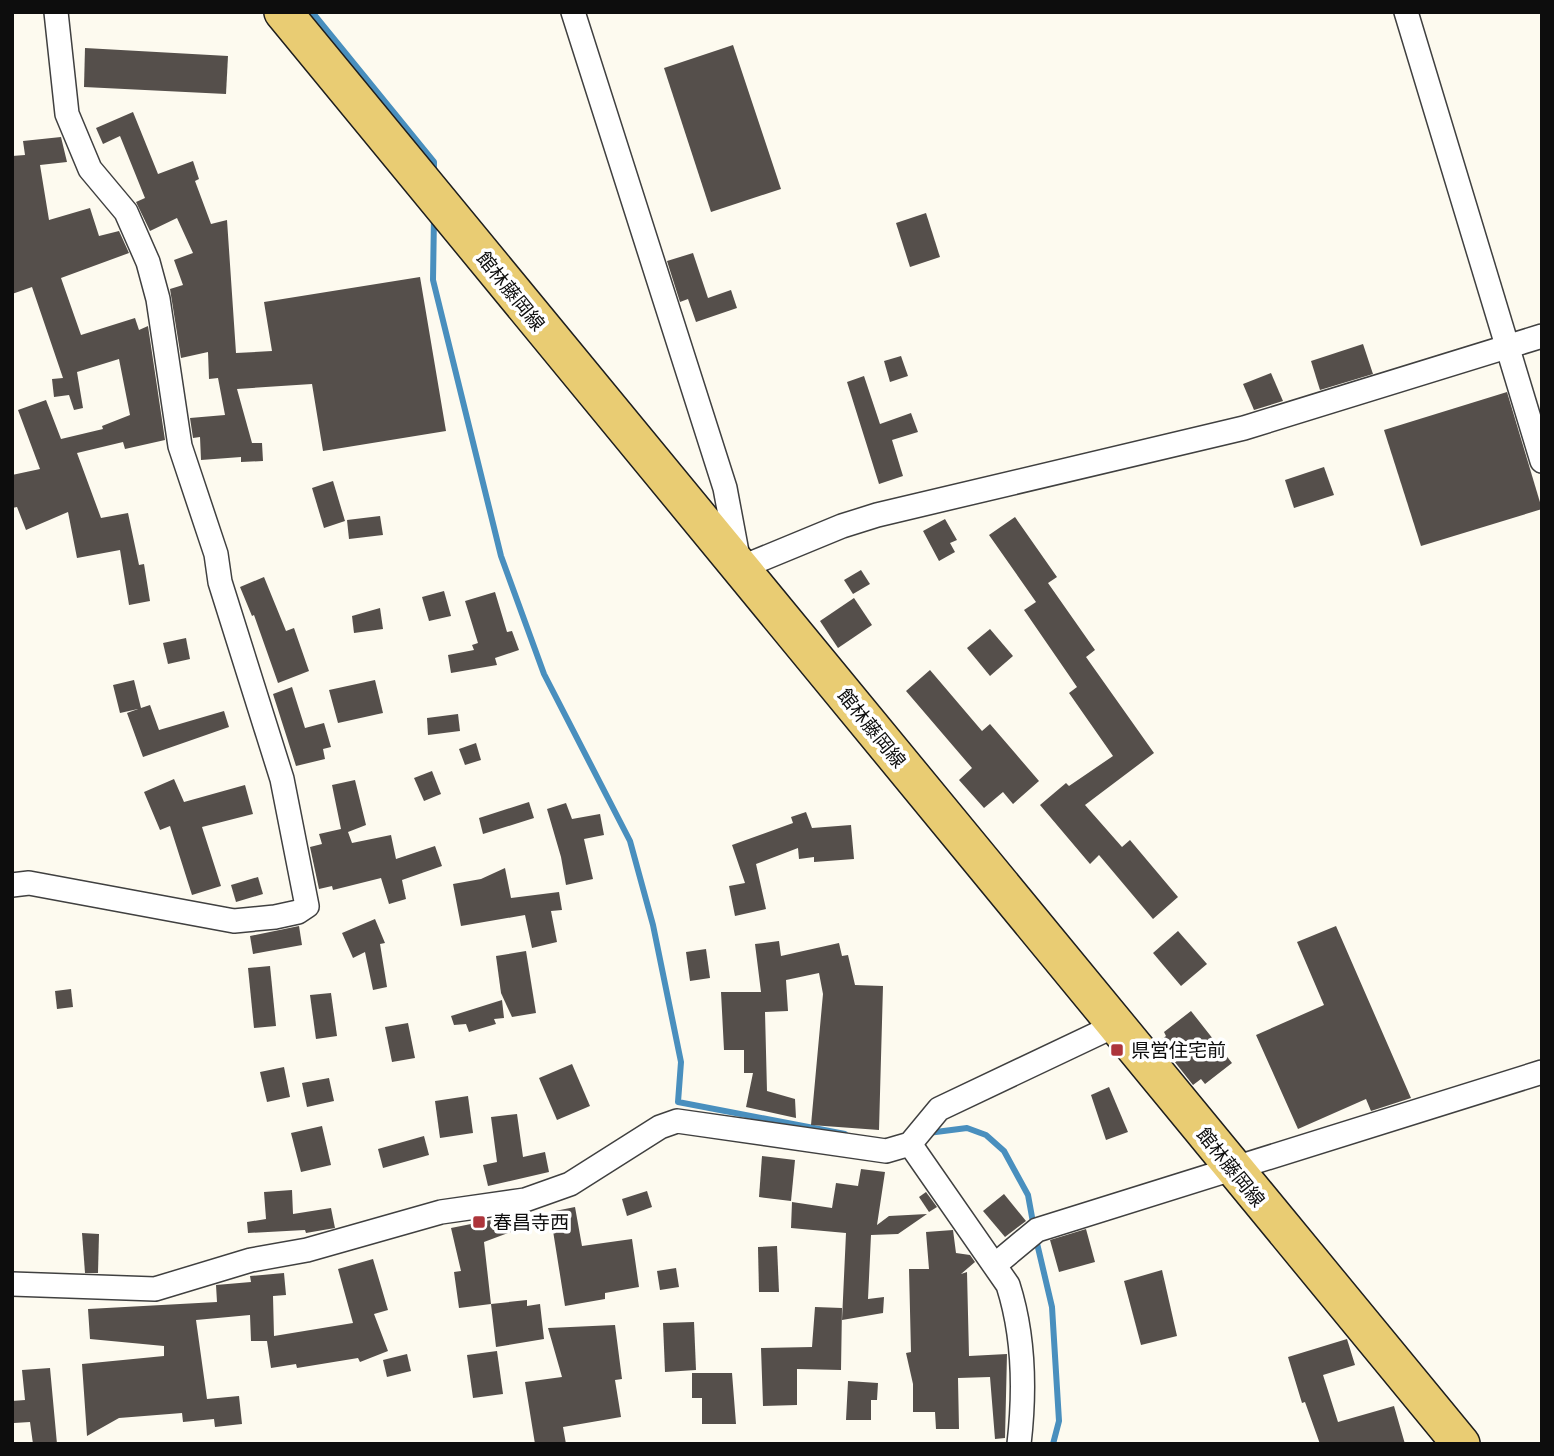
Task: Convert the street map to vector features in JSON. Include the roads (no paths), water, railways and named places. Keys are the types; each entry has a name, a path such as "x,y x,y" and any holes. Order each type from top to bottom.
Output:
{"main road":[{"name":"館林藤岡線","path":"283,12 1461,1444"}],"street":[{"path":"12,885 29,883 234,921 275,917 298,912 307,906 282,779 220,582 216,554 180,446 158,299 148,262 126,212 90,169 67,114 56,12"},
{"path":"573,12 725,488 740,568 865,519 1244,428 1542,336"},
{"path":"1413,14 1542,461"},
{"path":"12,1284 155,1289 251,1260 307,1250 440,1212 525,1200 570,1184 650,1133 677,1121 886,1152 910,1144 939,1109 1116,1026"},
{"path":"996,1264 1037,1230 1542,1072"},
{"path":"910,1144 996,1264 1008,1285 1017,1312 1020,1346 1019,1444"}],"waterway":[{"path":"312,12 434,162 434,174"},
{"path":"434,216 433,280 501,556 544,674 630,841 653,925 681,1062 678,1102 845,1134"},
{"path":"928,1133 967,1128 986,1135 1004,1151 1028,1195 1034,1228"},
{"path":"1036,1239 1052,1307 1059,1421 1053,1444"}],"place":[{"name":"県営住宅前","path":"1117,1050"},
{"name":"春昌寺西","path":"479,1222"}]}
